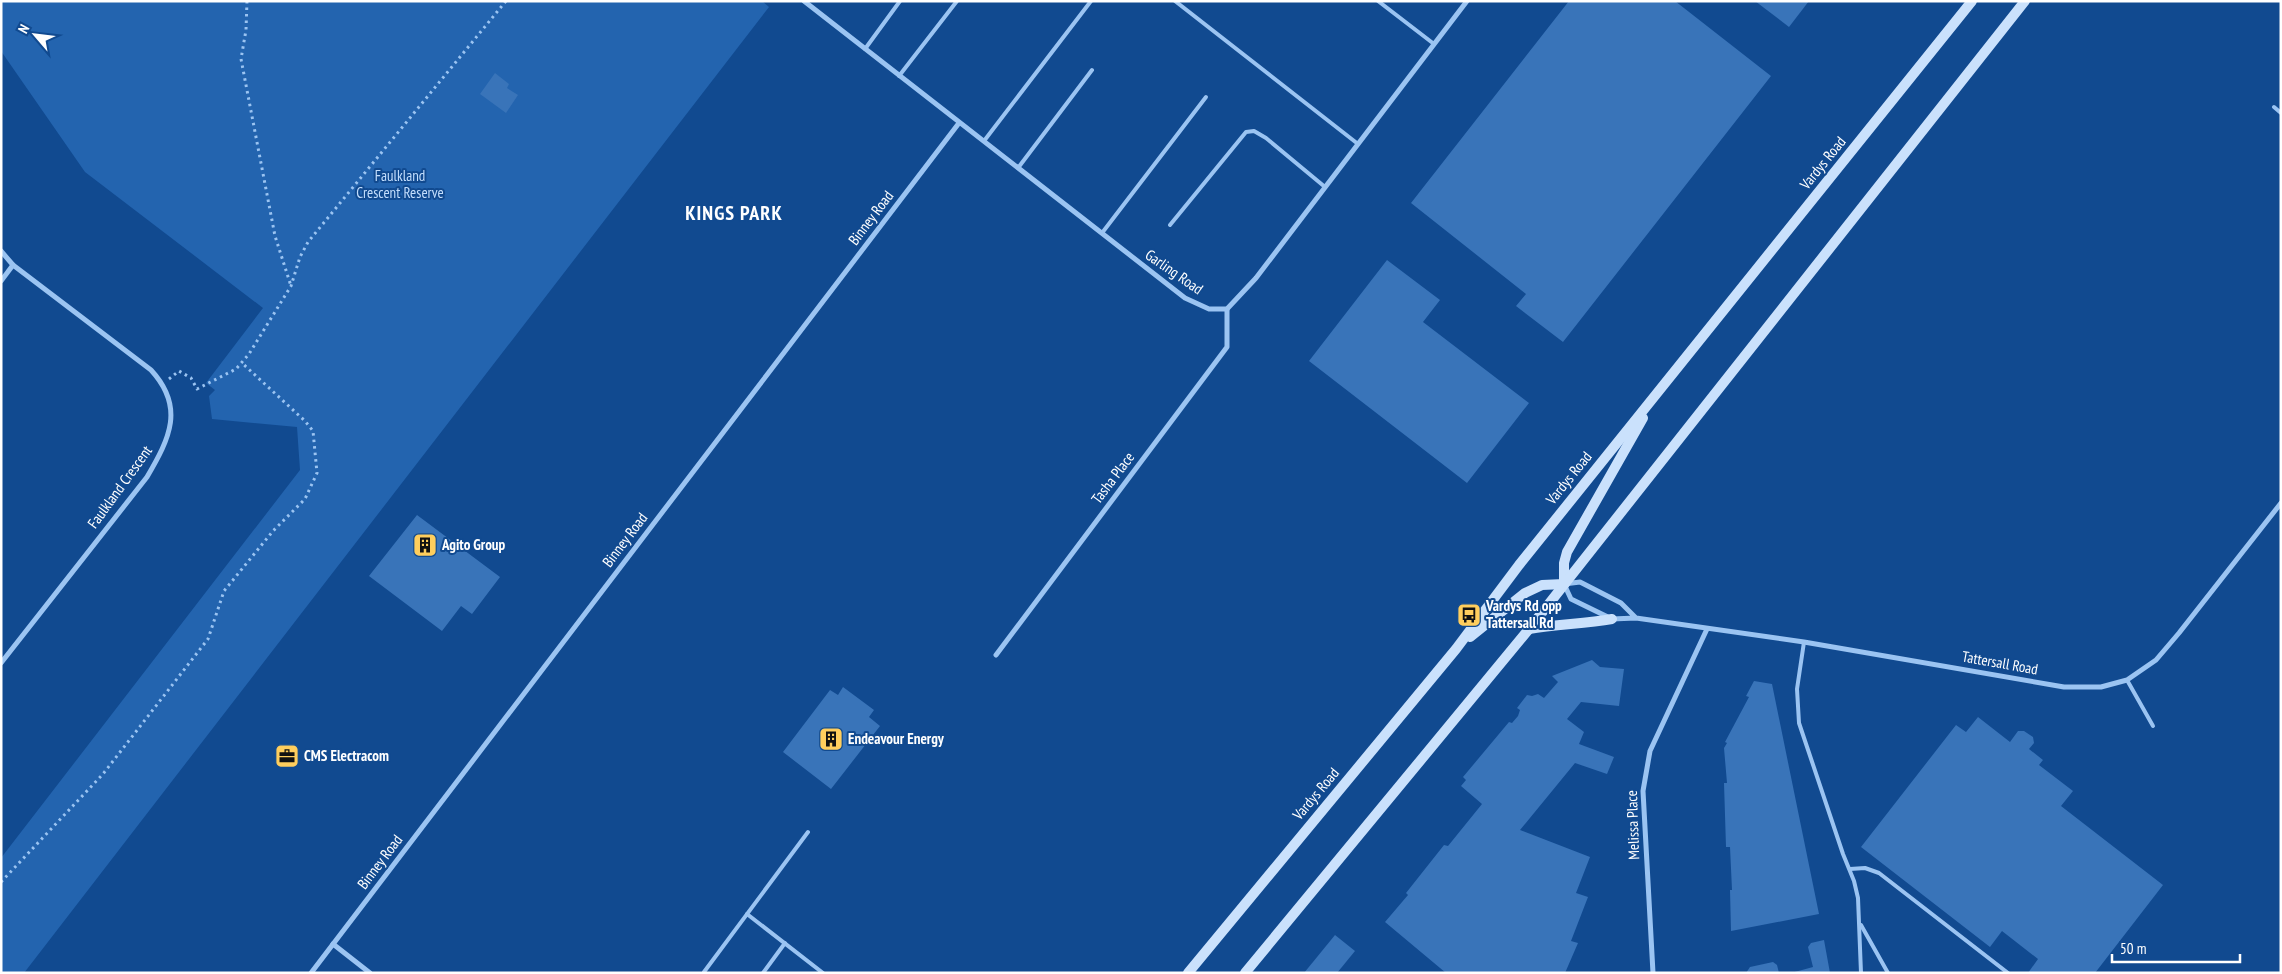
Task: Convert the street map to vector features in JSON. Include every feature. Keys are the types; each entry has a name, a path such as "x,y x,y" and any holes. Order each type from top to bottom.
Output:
{"main road":[{"name":"Vardys Road","path":"1188,973 1456,649 1519,565 1972,1"},
{"path":"1245,973 1529,629 2025,1"},
{"path":"1564,584 1564,563 1567,552 1659,390"},
{"path":"1456,649 1524,593 1542,585 1564,584"},
{"path":"1529,629 1555,624 1587,624 1612,619"}],"street":[{"name":"Garling Road","path":"804,1 1185,298 1209,309 1227,309"},
{"path":"1227,309 1256,278 1467,1"},
{"name":"Binney Road","path":"311,973 960,123"},
{"name":"Faulkland Crescent","path":"1,251 13,265 151,370 163,383 171,404 170,427 163,449 147,477 1,663"},
{"path":"1,281 13,265"},
{"name":"Tasha Place","path":"996,655 1227,347 1227,309"},
{"name":"Tattersall Road","path":"1564,584 1571,599 1612,619 1636,618 1804,642 2064,687 2101,687 2127,680 2142,672 2156,660 2281,502"},
{"path":"1564,584 1580,582 1621,603 1636,618"},
{"name":"Melissa Place","path":"1653,973 1643,791 1650,751 1707,629"},
{"path":"333,944 370,973"}],"lane":[{"path":"865,48 900,1"},
{"path":"899,76 957,1"},
{"path":"984,142 1091,1"},
{"path":"1175,1 1358,144"},
{"path":"1378,1 1434,44"},
{"path":"1018,168 1092,70"},
{"path":"1102,234 1206,97"},
{"path":"2274,108 2281,113"},
{"path":"1170,225 1246,132 1254,130 1325,187"},
{"path":"1804,642 1797,689 1799,723 1858,898 1861,973"},
{"path":"2127,680 2153,726"},
{"path":"704,972 808,832"},
{"path":"1850,870 1865,868 1879,873 2008,973"},
{"path":"747,914 823,973"},
{"path":"1860,923 1888,973"},
{"path":"763,973 785,943"}],"path":[{"path":"248,1 246,30 240,59 275,236 291,286"},
{"path":"163,383 179,371 191,378 197,389 236,369 242,363 291,286 300,257 308,242 506,1"},
{"path":"1,882 103,774 202,647 208,639 224,591 273,531 305,498 317,473 313,431 305,421 242,363"}],"green space":[{"name":"Faulkland Crescent Reserve","path":"1,1 762,1 769,7 24,973 1,973 1,858 300,470 297,427 212,419 209,396 215,390 206,383 263,308 85,172 1,51"}],"building":[{"path":"1569,1 1675,1 1771,76 1563,342 1516,306 1526,294 1411,203"},
{"path":"1755,1 1809,1 1789,27"},
{"path":"495,73 509,84 507,88 518,95 506,113 480,94"},
{"path":"1387,260 1440,300 1423,322 1529,403 1467,483 1309,361"},
{"name":"Agito Group","path":"417,515 500,577 472,614 461,606 442,631 369,576"},
{"path":"1592,660 1600,667 1624,669 1619,706 1581,702 1567,719 1584,732 1579,744 1614,757 1607,774 1575,763 1520,830 1590,857 1576,893 1588,897 1571,941 1578,943 1565,973 1446,973 1385,922 1408,895 1406,893 1444,845 1448,846 1482,804 1461,786 1466,780 1463,777 1509,722 1512,723 1518,716 1520,710 1517,708 1527,695 1538,694 1544,698 1558,682 1552,676"},
{"path":"1754,681 1772,684 1819,914 1731,931 1730,890 1732,890 1730,847 1726,847 1724,783 1727,783 1724,748 1727,743 1725,742 1749,697 1746,696"},
{"name":"Endeavour Energy","path":"843,687 874,710 869,717 880,726 831,789 783,752 830,690 838,695"},
{"path":"1978,717 2010,742 2018,731 2024,731 2033,737 2034,743 2029,749 2043,760 2039,765 2073,791 2061,806 2163,885 2095,973 2028,973 2038,959 2002,931 1990,947 1861,847 1956,725 1966,732"},
{"path":"1335,935 1355,951 1337,973 1304,973"},
{"path":"1824,940 1830,973 1791,973 1813,967 1808,947 1811,943"},
{"path":"1773,962 1777,965 1779,973 1746,973 1750,967"}],"place":[{"name":"Agito Group","path":"425,545"},
{"name":"Vardys Rd opp Tattersall Rd","path":"1469,615"},
{"name":"Endeavour Energy","path":"831,739"},
{"name":"CMS Electracom","path":"287,756"}],"district":[{"name":"KINGS PARK","path":"734,213"}]}
